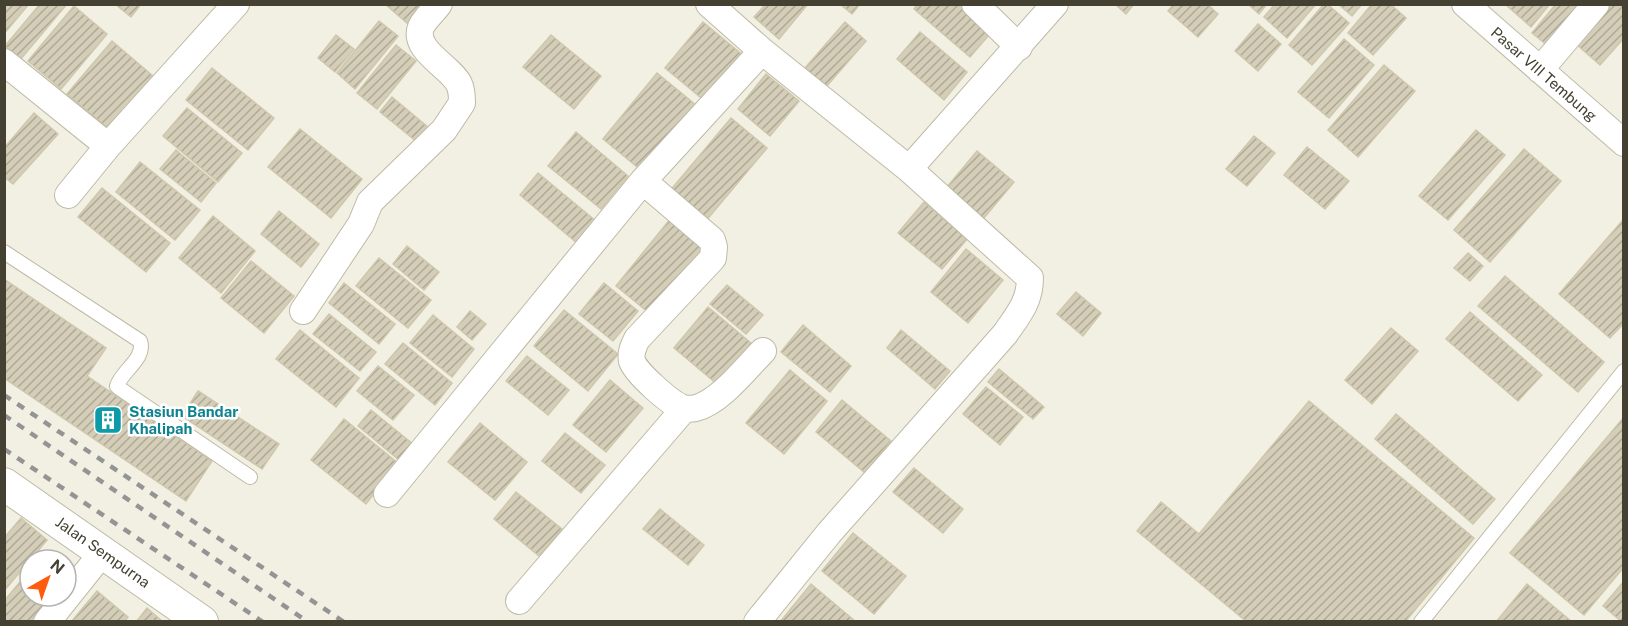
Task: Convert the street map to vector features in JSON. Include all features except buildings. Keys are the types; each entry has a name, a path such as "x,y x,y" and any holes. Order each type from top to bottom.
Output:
{"street":[{"path":"68,195 108,146 236,4"},
{"path":"303,310 361,224 370,202 444,130 462,104 459,84 448,70 428,53 420,38 421,27 439,4"},
{"path":"709,4 762,51 909,169 1030,278 1030,292 1022,309 1005,334 829,533 757,621"},
{"path":"975,4 1019,47"},
{"path":"909,169 1055,4"},
{"name":"Pasar VIII Tembung","path":"1465,4 1623,143"},
{"path":"1540,70 1596,4"},
{"path":"387,494 643,181 762,51"},
{"path":"4,62 108,146"},
{"path":"643,181 712,240 714,247 712,258 637,339 632,349 632,361 645,378 684,409 695,409 715,399 763,351"},
{"path":"519,601 684,409"},
{"name":"Jalan Sempurna","path":"4,484 202,621"},
{"path":"47,621 103,552"}],"lane":[{"path":"4,252 140,341 142,347 139,356 119,380 117,386 250,477"},
{"path":"1421,621 1623,371"}],"railway":[{"path":"4,395 344,622"},
{"path":"4,415 308,622"},
{"path":"4,449 263,622"}],"place":[{"name":"Stasiun Bandar Khalipah","path":"108,420"}]}
